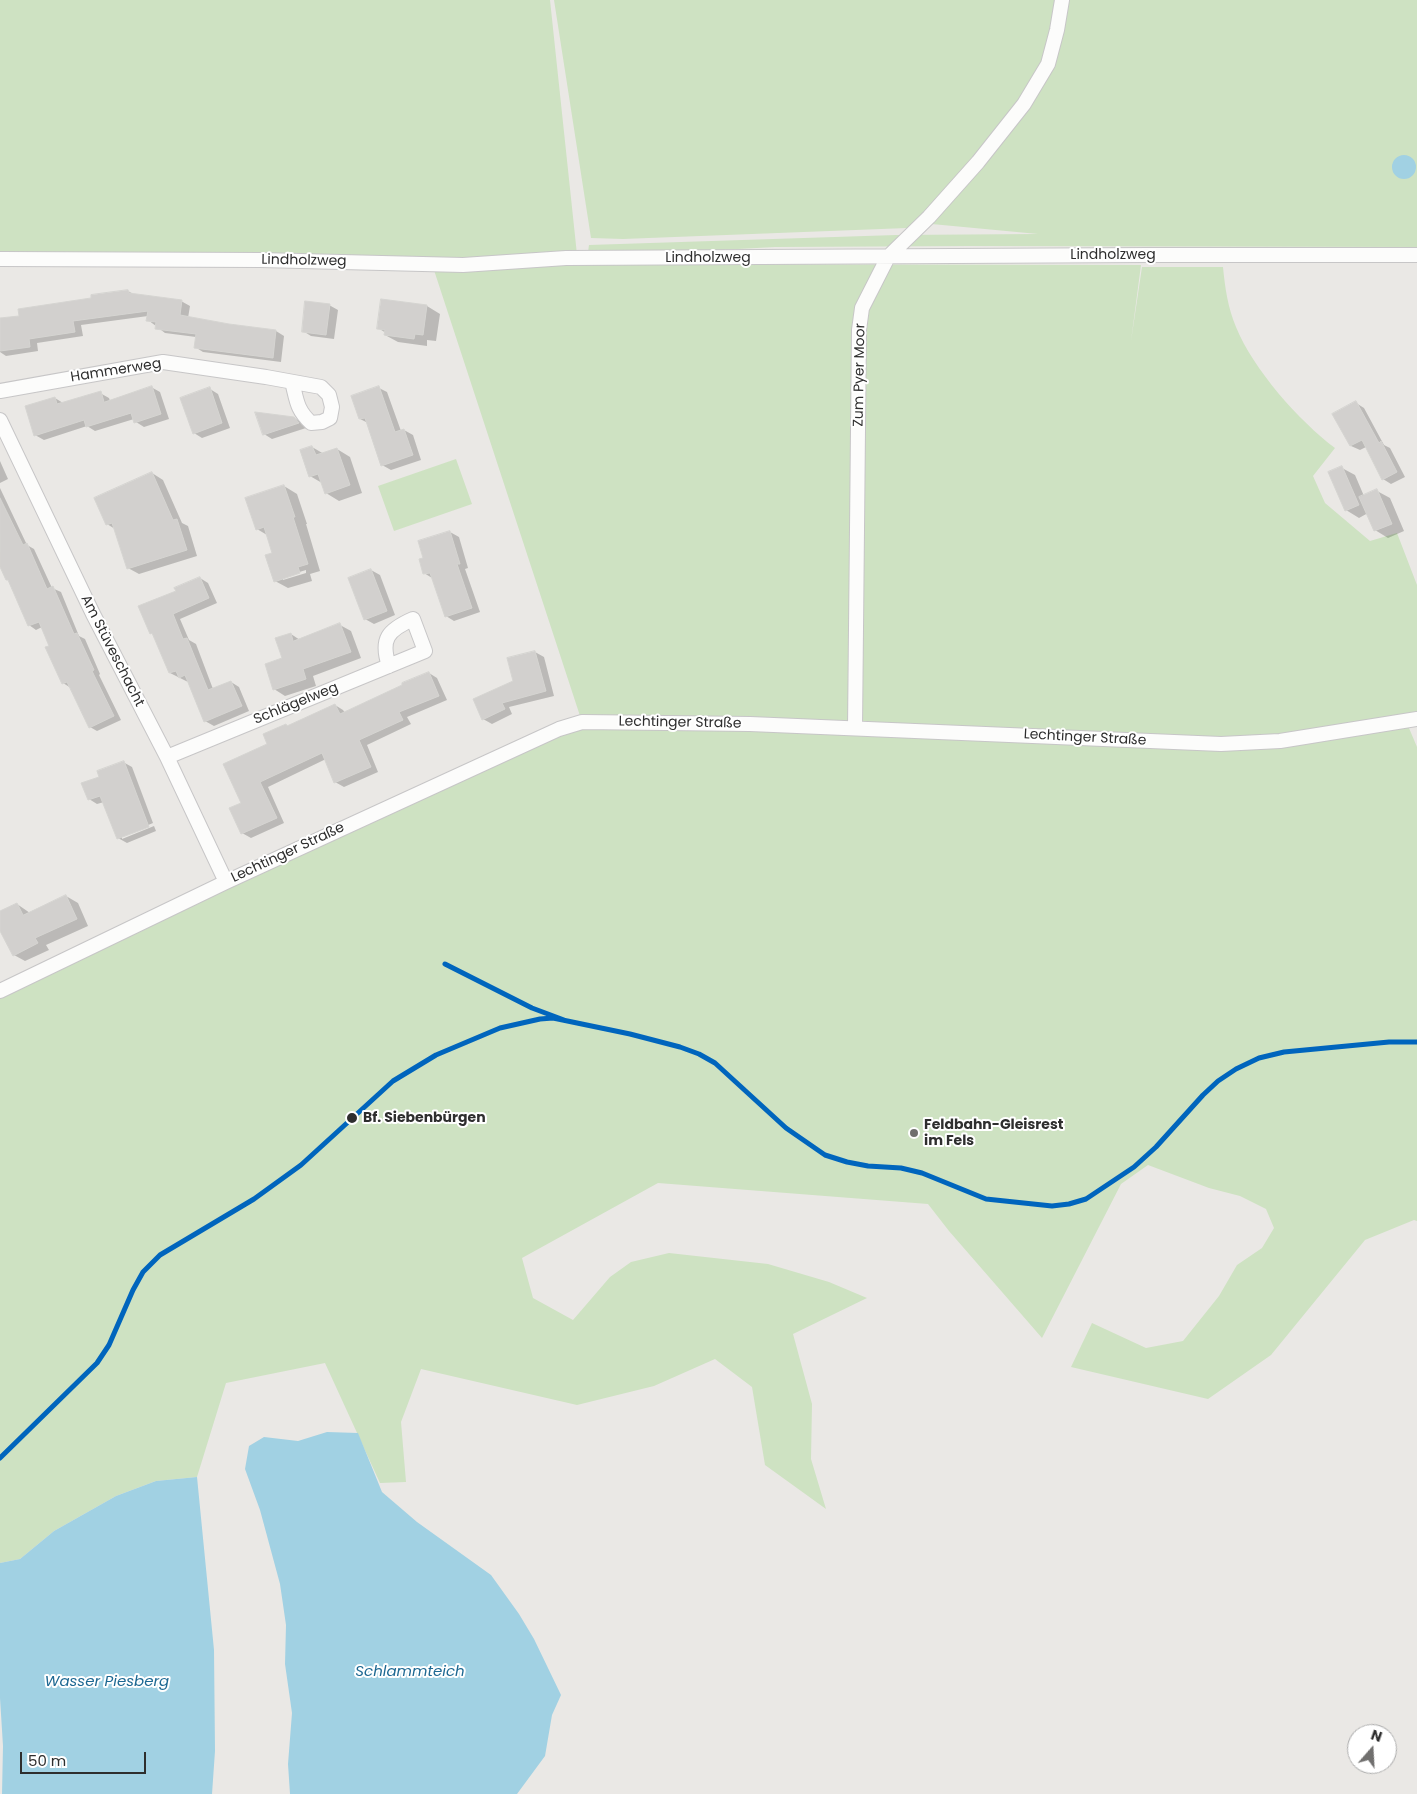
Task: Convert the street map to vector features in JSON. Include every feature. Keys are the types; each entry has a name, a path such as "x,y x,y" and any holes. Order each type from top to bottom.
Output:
{"street":[{"name":"Zum Pyer Moor","path":"856,728 859,330 862,308 888,257 935,210 978,162 1024,104 1048,64 1057,30 1062,0"},
{"name":"Lindholzweg","path":"0,259 260,260 471,265 566,258 1148,254 1417,255"},
{"name":"Hammerweg","path":"0,391 164,362 292,382"},
{"name":"Am Stüveschacht","path":"0,420 92,614 167,757 226,882"},
{"name":"Schlägelweg","path":"167,757 389,666 425,651 413,619 397,626 388,635 384,651 389,666"},
{"name":"Lechtinger Straße","path":"0,991 226,882 559,729 582,722 666,722 856,728 1221,744 1280,741 1417,719"}],"green space":[{"path":"0,0 550,0 578,264 1141,265 1131,341 1142,267 1223,267 1227,298 1233,320 1254,360 1265,377 1292,409 1335,448 1313,476 1325,503 1370,541 1397,533 1417,585 1417,719 1406,721 1417,747 1417,1221 1414,1220 1365,1240 1271,1355 1208,1399 1071,1367 1092,1323 1146,1348 1183,1341 1219,1296 1237,1265 1262,1248 1274,1228 1266,1209 1240,1196 1209,1188 1148,1165 1121,1184 1042,1338 949,1231 928,1204 658,1183 522,1258 533,1298 573,1320 610,1277 631,1262 669,1253 768,1264 829,1282 867,1298 793,1334 812,1404 811,1459 826,1509 765,1465 752,1387 715,1359 654,1386 577,1405 421,1369 401,1422 406,1482 380,1483 325,1363 226,1383 197,1477 156,1481 116,1496 54,1531 20,1559 0,1563 0,991 582,722 432,264 0,259"},
{"path":"554,0 1417,0 1417,247 775,247 663,253 588,252 589,245 896,235 1038,234 921,223 907,228 623,239 591,238"},
{"path":"456,459 472,504 394,531 378,486"}],"water":[{"path":"1399,155 1409,155 1416,162 1416,172 1409,179 1399,179 1392,172 1392,162"},
{"name":"Schlammteich","path":"327,1432 358,1433 382,1492 417,1522 491,1575 534,1639 561,1695 552,1715 545,1756 517,1794 290,1794 288,1764 292,1713 285,1664 286,1625 280,1584 260,1510 245,1469 249,1446 264,1437 298,1441"},
{"name":"Wasser Piesberg","path":"197,1477 214,1650 215,1751 212,1794 2,1794 0,1563 20,1559 54,1531 116,1496 156,1481"}],"building":[{"path":"128,290 129,293 182,300 180,315 276,330 273,358 194,348 196,334 155,329 156,322 146,321 148,311 73,321 75,332 29,339 30,347 0,351 0,318 19,316 18,309 91,298 91,295"},
{"path":"381,299 427,305 423,335 415,334 414,339 384,335 385,330 377,329"},
{"path":"305,301 330,304 326,335 302,332"},
{"path":"152,386 161,414 134,423 131,413 86,427 84,420 34,436 25,406 55,397 57,404 101,391 104,402"},
{"path":"379,386 395,432 404,429 413,455 381,466 365,418 359,419 351,396"},
{"path":"210,387 222,423 193,434 180,398"},
{"path":"1356,401 1379,443 1381,441 1397,472 1382,480 1362,440 1350,446 1332,414"},
{"path":"255,412 294,417 299,423 263,435"},
{"path":"312,446 316,455 337,448 350,485 325,494 318,474 309,477 300,450"},
{"path":"1342,466 1359,505 1345,511 1328,472"},
{"path":"152,472 173,520 177,519 187,550 127,569 112,523 106,525 94,498"},
{"path":"284,485 308,564 298,567 300,573 274,582 265,555 272,553 264,527 256,530 245,498"},
{"path":"1377,489 1392,524 1374,531 1359,497"},
{"path":"0,498 23,545 27,543 47,589 53,586 74,634 77,633 94,670 92,671 114,716 89,728 67,682 62,684 45,647 49,646 39,622 28,626 8,580 6,580 0,567"},
{"path":"450,531 460,564 457,564 472,608 445,617 430,573 423,574 419,559 423,558 418,541"},
{"path":"371,569 387,611 364,620 348,578"},
{"path":"200,577 209,598 173,614 183,639 187,638 208,690 231,681 242,706 204,722 185,675 179,678 176,671 169,673 138,606 176,591 174,588"},
{"path":"340,623 351,652 303,669 306,679 273,690 265,664 282,658 275,638 291,633 293,641"},
{"path":"535,651 546,691 502,703 505,709 482,720 473,699 513,681 507,658"},
{"path":"429,672 439,696 399,712 403,720 359,740 371,767 334,783 322,753 260,782 277,818 241,834 229,808 241,803 223,764 267,744 263,734 286,724 287,726 335,704 340,714 402,685 402,683"},
{"path":"124,761 149,827 117,839 100,796 88,800 81,783 99,777 97,771"},
{"path":"66,895 77,919 35,938 38,943 13,956 0,931 0,911 17,903 23,915"}],"transit line":[{"path":"445,964 532,1008 564,1020"},
{"path":"0,1458 97,1363 109,1345 143,1272 160,1255 254,1199 301,1165 393,1081 436,1055 500,1028 553,1018 630,1034 680,1047 699,1054 715,1063 786,1128 825,1155 868,1166 901,1168 922,1173 986,1199 1052,1206 1086,1199 1134,1167 1156,1147 1218,1081 1236,1069 1259,1058 1284,1052 1389,1042 1417,1042"}],"place":[{"name":"Bf. Siebenbürgen","path":"352,1118"},
{"name":"Feldbahn-Gleisrest im Fels","path":"914,1133"}]}
